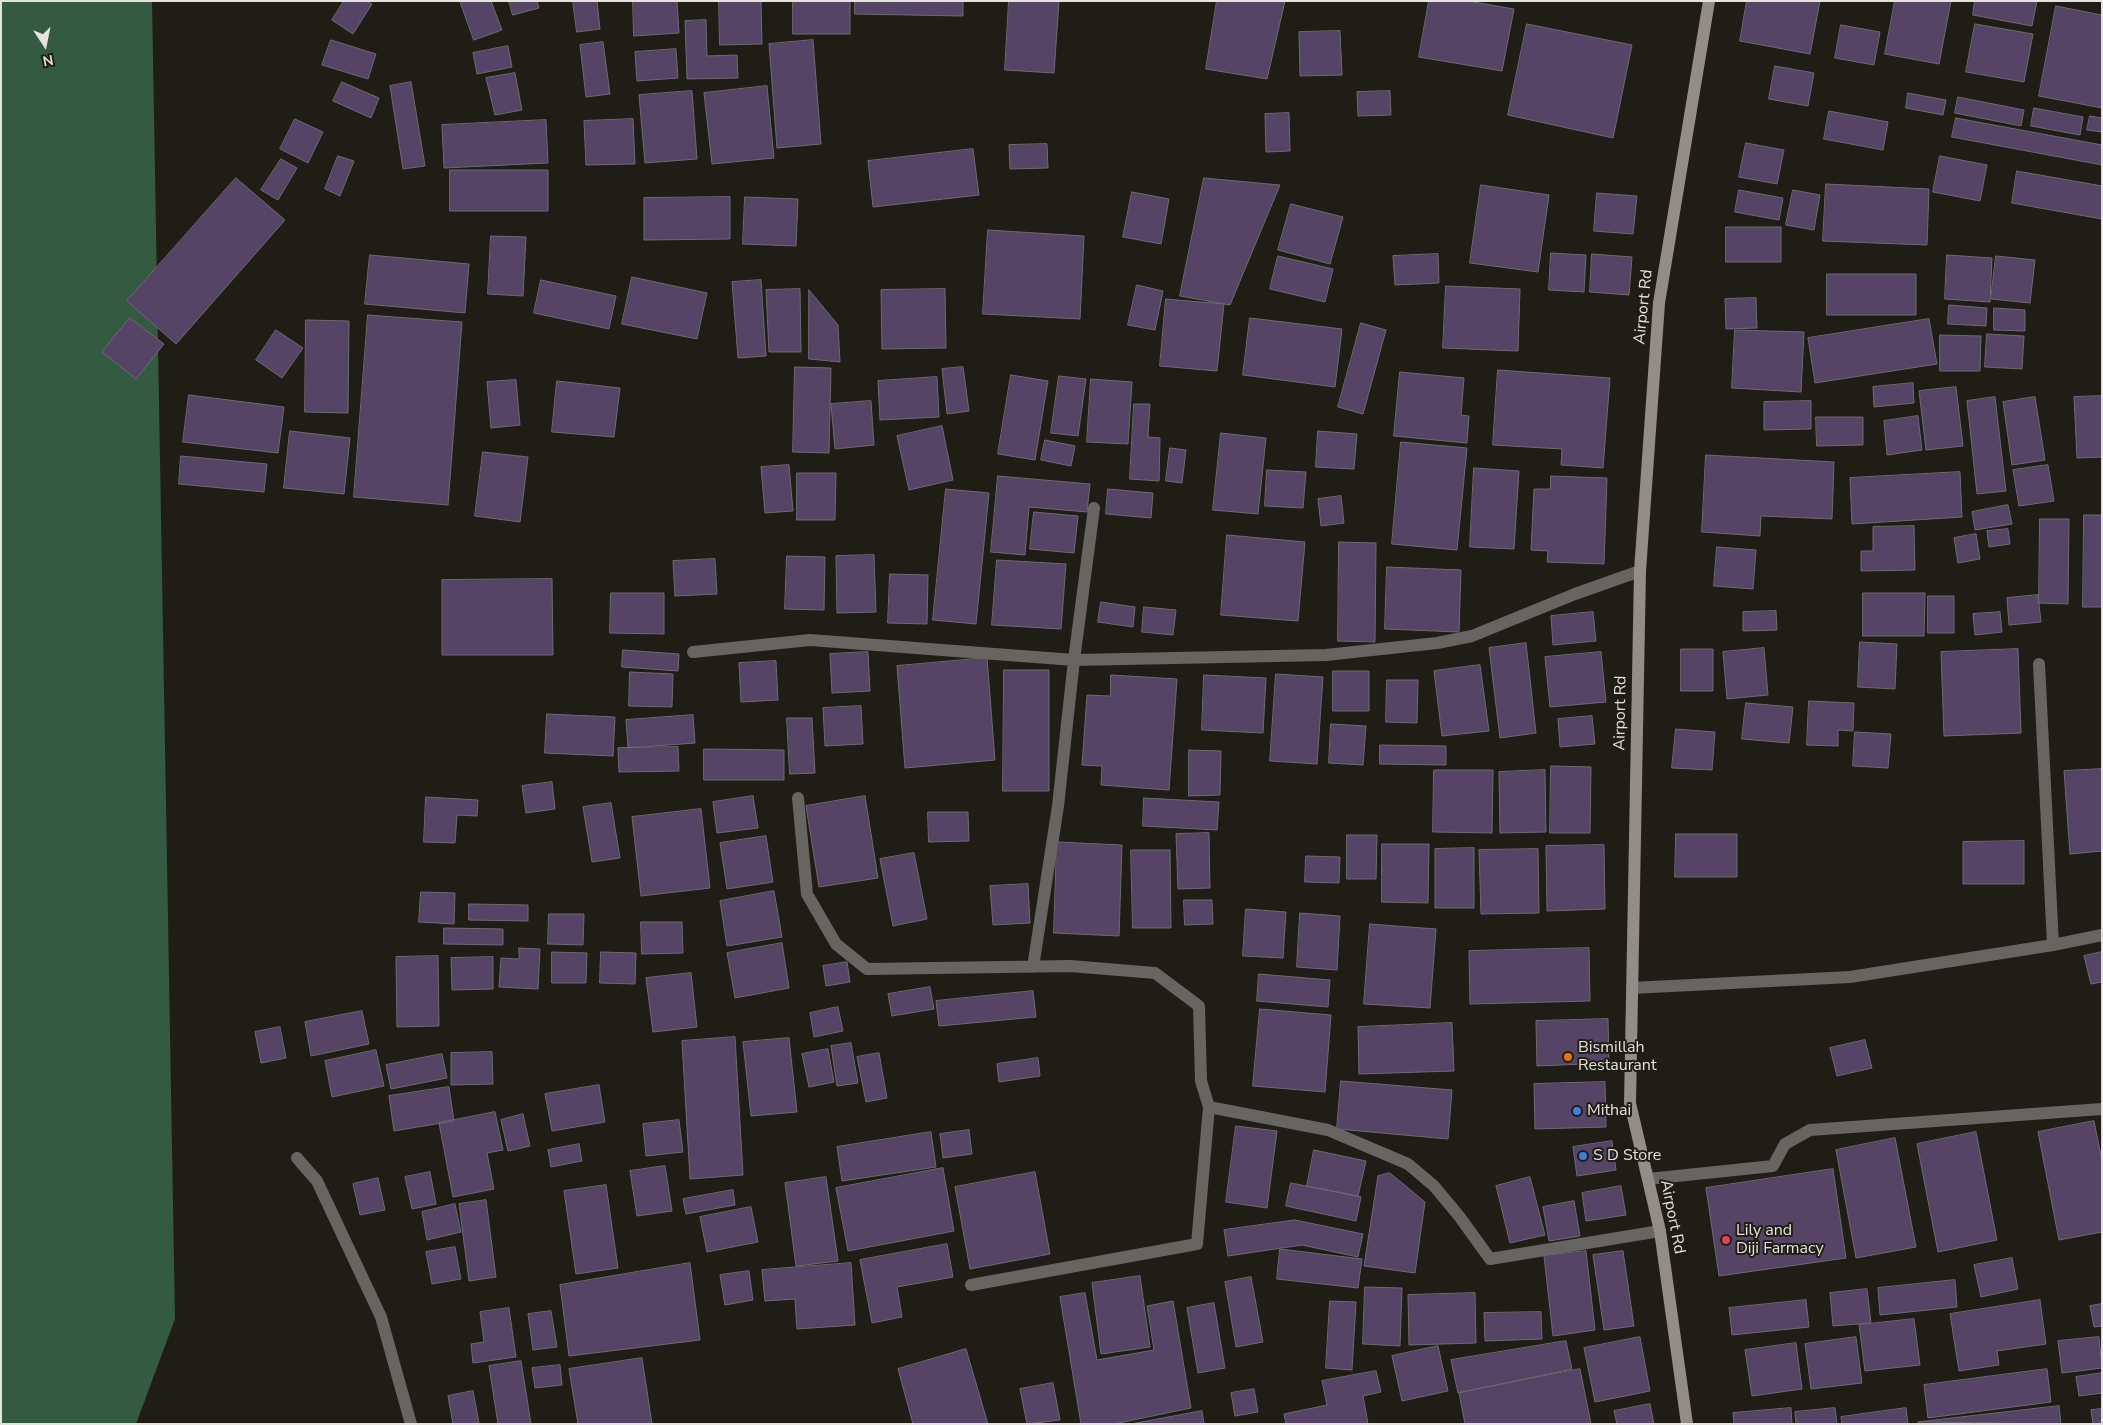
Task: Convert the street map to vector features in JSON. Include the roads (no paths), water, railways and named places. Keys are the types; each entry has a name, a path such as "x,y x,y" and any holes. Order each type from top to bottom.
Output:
{"main road":[{"name":"Airport Rd","path":"1687,1424 1660,1231 1630,1103 1640,571 1659,303 1709,1"}],"street":[{"path":"1033,967 1058,806 1074,660 1094,508"},
{"path":"692,652 810,640 1074,660 1326,655 1437,643 1472,636 1574,594 1640,571"},
{"path":"2039,664 2053,945"},
{"path":"798,798 808,894 836,944 867,969 1070,966 1155,973 1199,1006 1201,1081 1209,1107 1197,1244 971,1285"},
{"path":"1632,988 1850,977 2053,945 2102,935"},
{"path":"1209,1107 1328,1130 1408,1164 1434,1186 1459,1216 1490,1259 1660,1231"},
{"path":"1648,1179 1773,1166 1784,1144 1810,1130 2102,1109"},
{"path":"297,1158 317,1181 381,1317 411,1424"}],"place":[{"name":"Bismillah Restaurant","path":"1568,1057"},
{"name":"Mithai","path":"1577,1111"},
{"name":"S D Store","path":"1583,1156"},
{"name":"Lily and Diji Farmacy","path":"1726,1240"}]}
